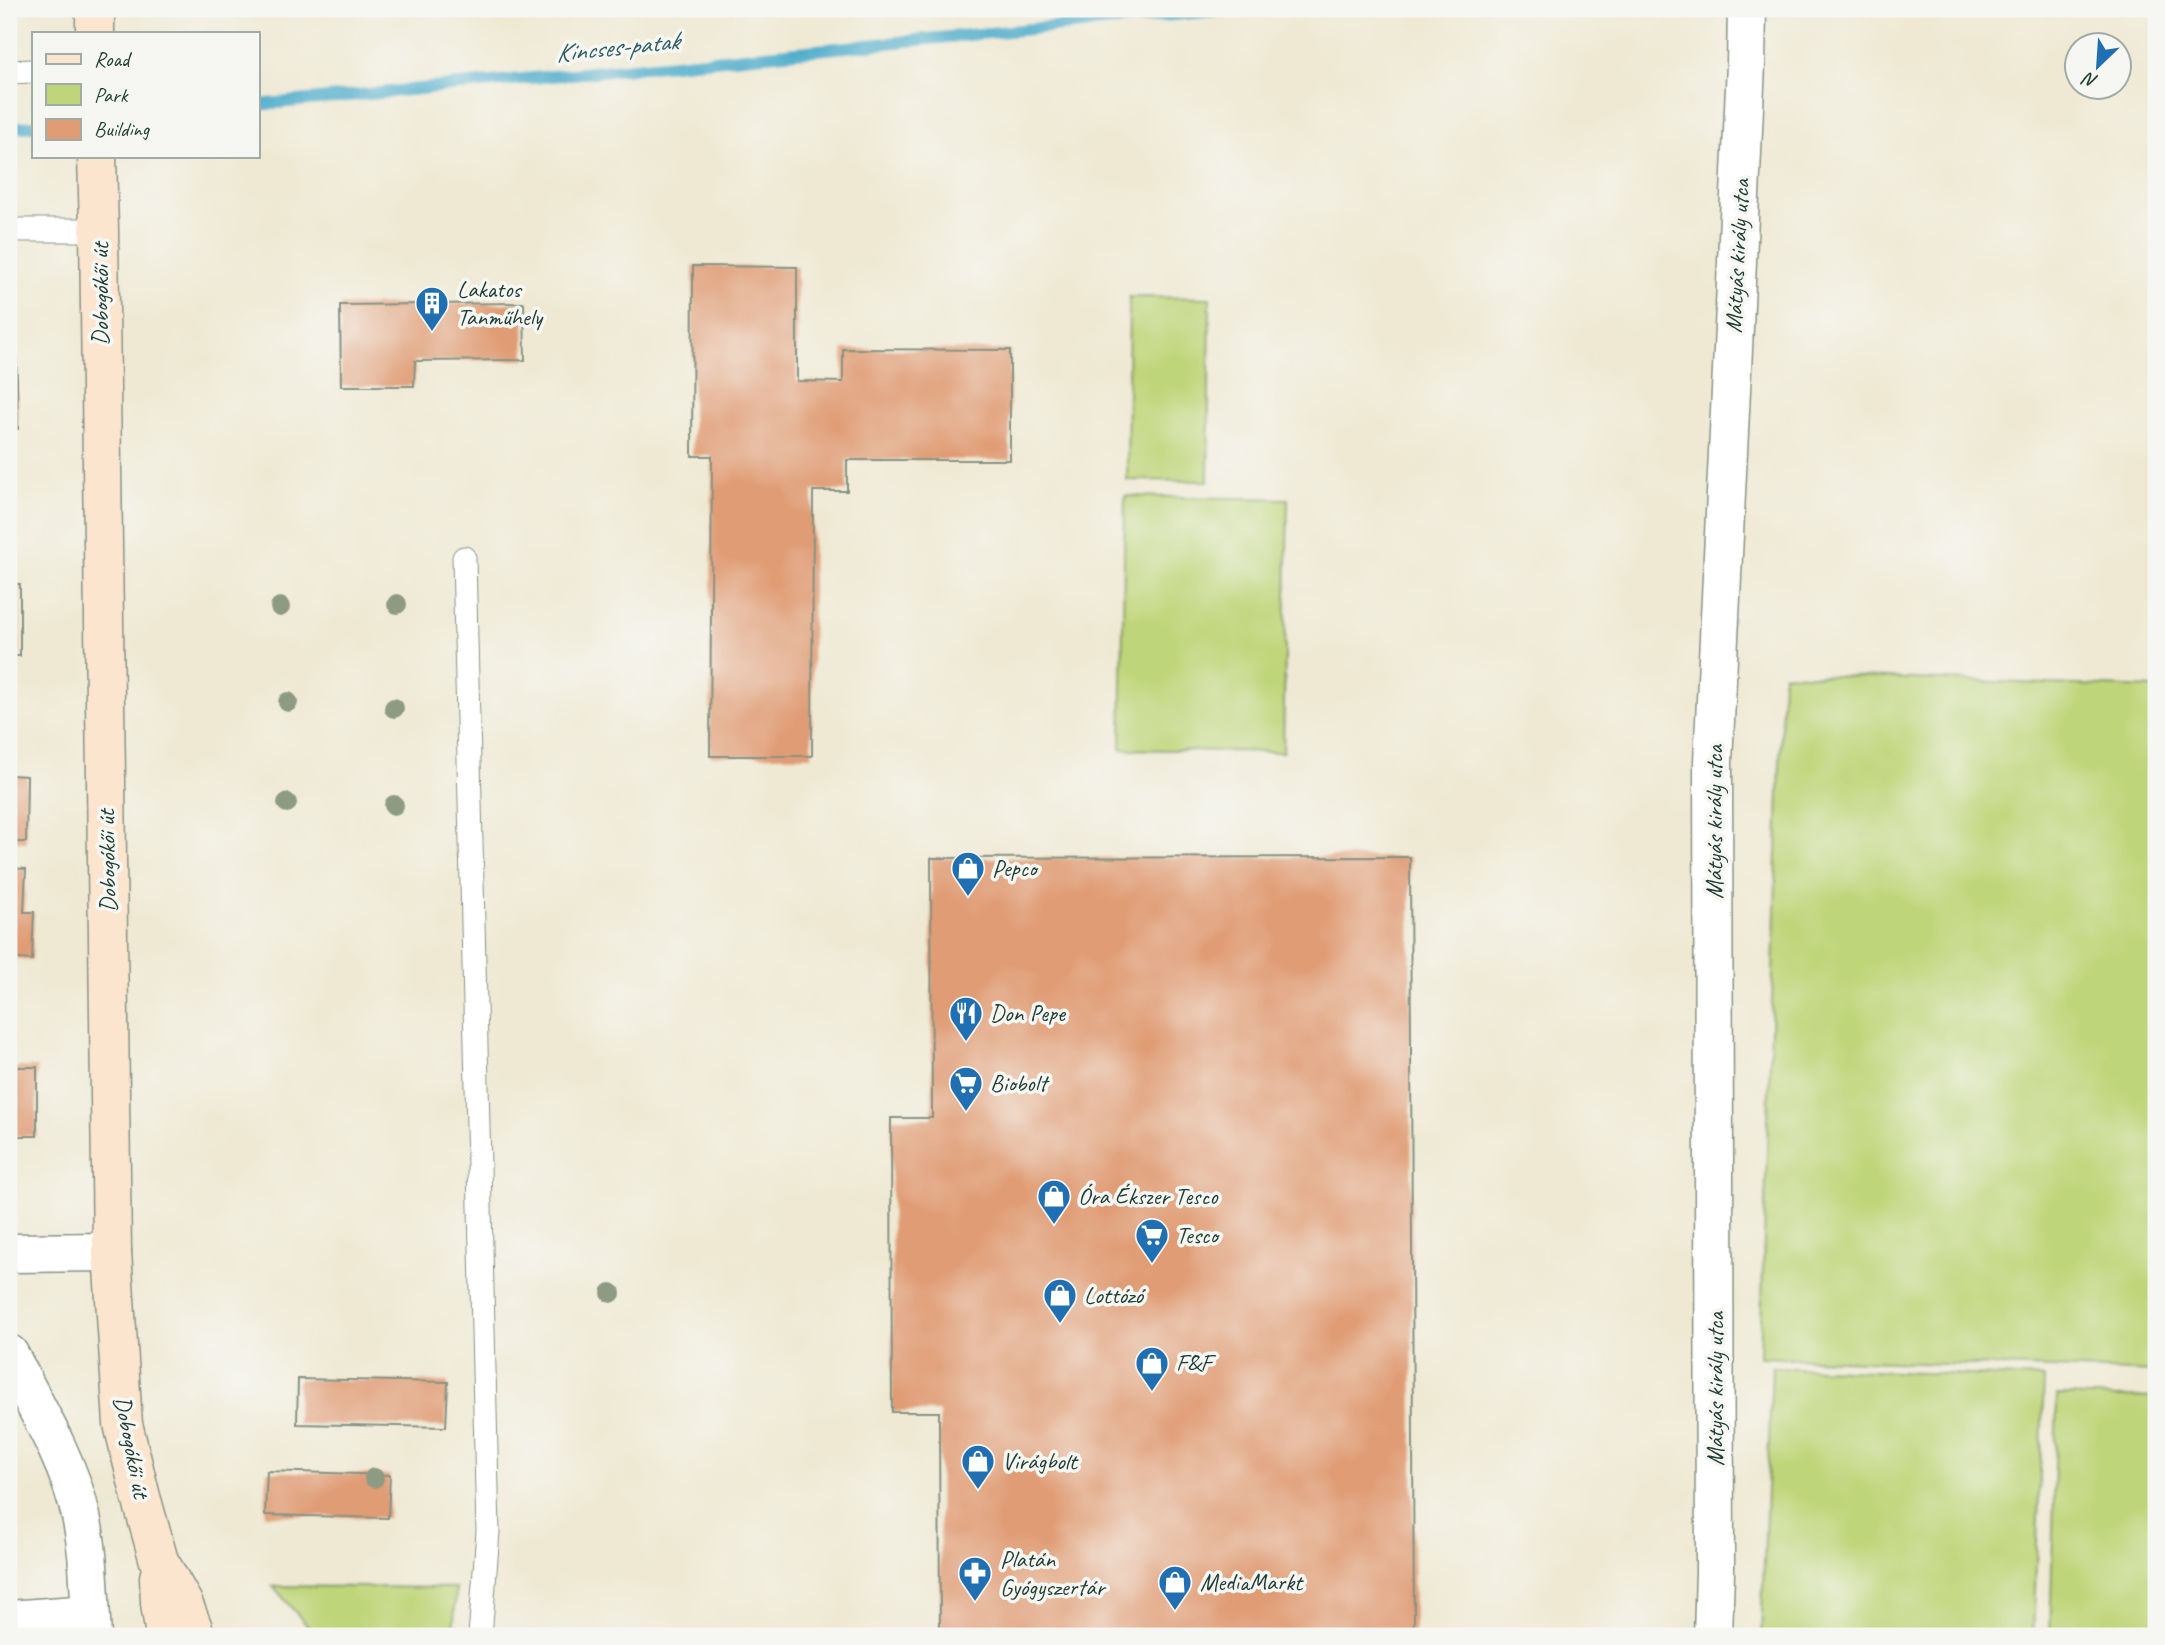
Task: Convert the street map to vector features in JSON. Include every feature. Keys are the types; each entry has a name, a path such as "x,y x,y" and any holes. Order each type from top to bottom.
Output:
{"main road":[{"path":"95,9 95,32"},
{"name":"Dobogókői út","path":"97,158 112,1252 122,1424 159,1561 183,1603 196,1636"},
{"name":"Dobogókői út","path":"159,1561 160,1603 165,1636"}],"street":[{"name":"Mátyás király utca","path":"1713,1636 1713,762 1747,9"},
{"path":"9,1253 112,1252"},
{"path":"9,1354 62,1462 80,1510 88,1553 91,1625 9,1620"}],"lane":[{"path":"9,72 32,71"},
{"path":"9,230 99,229"},
{"path":"464,558 488,1532 480,1636"},
{"path":"469,1636 482,1599"}],"green space":[{"path":"1129,297 1210,298 1208,481 1127,480"},
{"path":"1125,496 1288,499 1283,752 1121,749"},
{"path":"1783,674 2156,688 2156,1372 1760,1357"},
{"path":"1772,1367 2044,1378 2033,1636 1761,1636"},
{"path":"2057,1395 2156,1398 2156,1636 2050,1636"},
{"path":"273,1586 456,1588 453,1636 316,1636"}],"building":[{"path":"693,266 797,267 797,381 843,382 843,349 1010,350 1010,460 847,460 847,491 813,491 812,756 710,756 712,456 692,456"},
{"name":"Lakatos Tanműhely","path":"524,303 525,360 415,361 414,386 341,386 340,305"},
{"path":"9,334 16,334 18,429 9,429"},
{"path":"9,584 20,584 20,656 9,656"},
{"path":"9,775 27,776 26,842 9,842"},
{"name":"Tesco","path":"1410,857 1414,1636 940,1636 939,1412 892,1412 891,1118 932,1118 931,858"},
{"path":"9,868 26,869 24,912 34,912 32,960 9,958"},
{"path":"9,1067 37,1067 37,1136 9,1136"},
{"path":"298,1379 448,1382 446,1427 297,1424"},
{"path":"267,1471 390,1475 388,1518 265,1515"}],"waterway":[{"name":"Kincses-patak","path":"259,105 1233,9"},
{"name":"Kincses-patak","path":"9,128 32,126"}],"place":[{"name":"Lakatos Tanműhely","path":"432,333"},
{"name":"Pepco","path":"968,898"},
{"name":"Don Pepe","path":"966,1043"},
{"name":"Biobolt","path":"966,1113"},
{"name":"Óra Ékszer Tesco","path":"1054,1226"},
{"name":"Tesco","path":"1152,1265"},
{"name":"Lottózó","path":"1060,1325"},
{"name":"F&F","path":"1152,1393"},
{"name":"Virágbolt","path":"978,1491"},
{"name":"Platán Gyógyszertár","path":"975,1603"},
{"name":"MediaMarkt","path":"1175,1612"}]}
